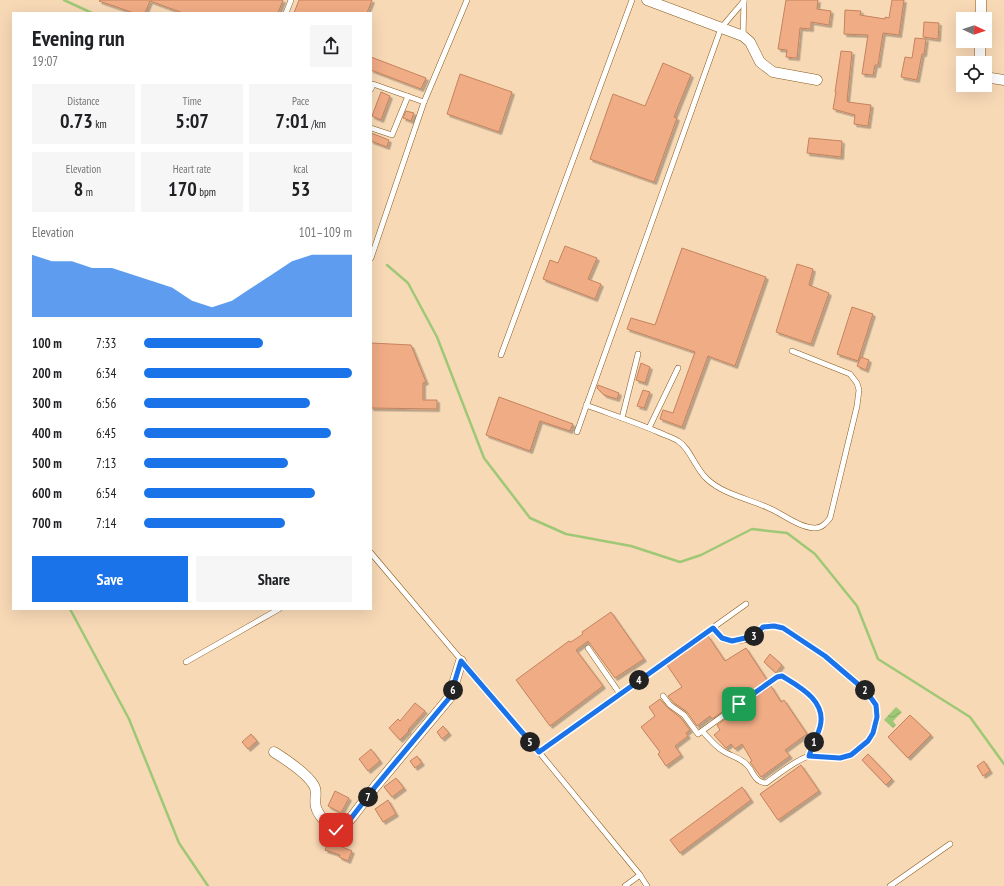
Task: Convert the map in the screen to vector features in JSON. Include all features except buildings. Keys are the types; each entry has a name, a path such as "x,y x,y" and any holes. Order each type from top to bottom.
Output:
{"street":[{"path":"647,0 743,36 750,42 760,62 774,72 818,80"},
{"path":"981,0 981,12"},
{"path":"992,77 1004,80"},
{"path":"274,752 292,763 311,782 316,789 316,807 331,828 336,830 344,826 450,697 461,661"}],"lane":[{"path":"286,12 291,0"},
{"path":"372,255 424,102 467,0"},
{"path":"501,355 632,0"},
{"path":"577,432 721,28 744,1"},
{"path":"743,36 744,1"},
{"path":"372,86 373,84 424,102"},
{"path":"372,128 392,135 408,96"},
{"path":"586,405 649,428 678,441 685,446 698,470 708,480 720,488 770,508 799,523 817,528 825,524 830,518 857,406 859,390 858,383 850,374 792,351"},
{"path":"622,418 638,354"},
{"path":"649,428 678,368"},
{"path":"372,554 539,752 640,875 647,886"},
{"path":"539,752 746,604"},
{"path":"186,662 277,610"},
{"path":"702,732 717,747 748,765 752,774 761,783 766,783 794,764 809,756 840,758 851,755 868,741 873,733 877,717 876,705 866,691 825,656 783,628 774,626 763,627 754,636 732,641 722,638 713,628"},
{"path":"588,648 620,694"},
{"path":"664,696 670,705 684,715 698,734 777,677 782,676 814,698 820,710 820,725 809,756"},
{"path":"890,886 950,844"},
{"path":"625,886 640,875"}],"water":[{"path":"896,707 902,712 893,721 896,725 893,728 884,720"}],"waterway":[{"path":"64,0 90,12"},
{"path":"387,265 408,283 437,337 484,458 530,518 566,534 631,546 680,562 701,555 752,529 787,533 815,554 857,606 878,659 970,717 1004,764"},
{"path":"71,610 129,719 179,843 208,886"}],"route":[{"path":"336,830 344,826 352,817 450,697 461,661 539,752 713,628 722,638 732,641 754,636 763,627 774,626 783,628 825,656 866,691 876,705 877,717 873,733 862,747 851,755 840,758 809,756 820,725 820,710 814,698 800,687 782,676 777,677 739,704"}]}
